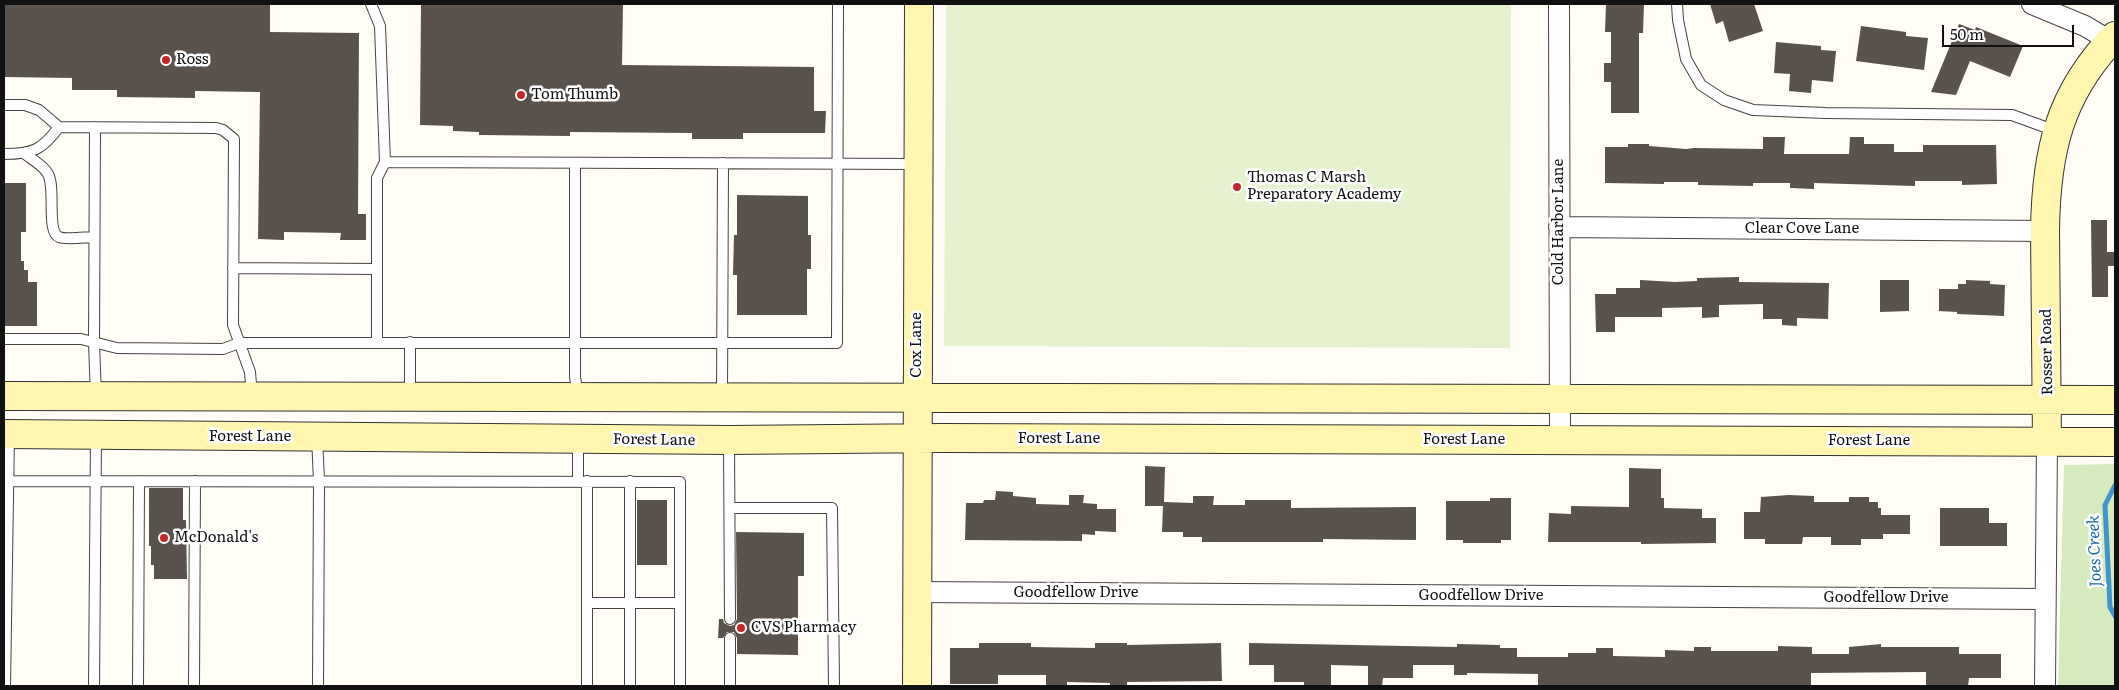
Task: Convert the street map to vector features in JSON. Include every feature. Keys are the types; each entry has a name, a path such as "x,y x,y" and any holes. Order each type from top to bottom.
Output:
{"main road":[{"name":"Cox Lane","path":"917,686 919,4"},
{"name":"Rosser Road","path":"2047,442 2045,231 2049,169 2057,132 2071,96 2086,71 2112,38"},
{"path":"4,396 2115,400"},
{"path":"96,397 96,436"},
{"path":"578,398 578,439"},
{"name":"Forest Lane","path":"6,434 729,440 917,438 2115,442"}],"street":[{"name":"Cold Harbor Lane","path":"1559,4 1560,440"},
{"path":"2032,4 2112,38"},
{"name":"Clear Cove Lane","path":"1559,227 2045,231"},
{"name":"Rosser Road","path":"2045,686 2047,442"},
{"name":"Goodfellow Drive","path":"916,592 2045,599"}],"lane":[{"path":"371,4 380,26 385,162 377,178 377,342"},
{"path":"4,339 82,339 94,344 117,348 223,349 239,343 837,343 838,4"},
{"path":"1677,4 1678,20 1686,59 1701,85 1724,100 1754,110 1825,113 2012,115 2057,132"},
{"path":"4,104 25,104 39,110 59,126 216,128 229,134 234,140 233,325 250,372 252,397"},
{"path":"4,154 25,154 48,141 59,126"},
{"path":"95,127 94,344 96,397"},
{"path":"25,154 41,165 49,175 52,187 52,227 54,233 60,238 94,237"},
{"path":"385,162 918,164"},
{"path":"575,163 575,377 578,398"},
{"path":"722,398 723,163"},
{"path":"233,268 377,269"},
{"path":"410,342 410,398"},
{"path":"5,686 6,434"},
{"path":"94,686 96,436"},
{"path":"317,437 319,481 318,686"},
{"path":"578,439 583,481 587,603 587,686"},
{"path":"729,440 731,508 730,619"},
{"path":"6,480 680,482 680,686"},
{"path":"138,686 139,481"},
{"path":"194,686 195,481"},
{"path":"630,481 630,686"},
{"path":"731,508 832,508 834,686"},
{"path":"587,603 680,603"},
{"path":"730,638 730,686"}],"green space":[{"name":"Thomas C Marsh Preparatory Academy","path":"946,4 1511,4 1510,348 944,346"},
{"path":"2115,464 2115,686 2058,686 2064,465"}],"building":[{"path":"4,4 270,4 270,32 359,33 358,214 366,214 366,240 340,240 341,233 284,232 284,240 258,239 260,92 195,91 195,98 117,97 117,90 72,90 72,78 4,77"},
{"name":"Tom Thumb","path":"421,4 623,4 622,65 814,67 814,111 826,111 825,133 743,133 743,139 692,139 692,133 570,132 570,136 479,135 479,132 453,131 453,126 420,125"},
{"path":"1606,4 1644,4 1643,33 1639,33 1639,113 1611,113 1611,82 1604,82 1604,63 1611,63 1611,32 1605,32"},
{"path":"1710,4 1754,4 1763,31 1729,42 1723,21 1716,24"},
{"path":"1959,24 1975,30 1976,27 2023,46 2010,77 1970,61 1956,95 1931,92"},
{"path":"1861,26 1906,32 1906,36 1928,38 1924,70 1856,61"},
{"path":"1776,42 1821,46 1821,50 1836,51 1833,82 1812,80 1811,93 1789,91 1790,74 1774,73"},
{"path":"1763,137 1785,137 1784,154 1849,154 1850,137 1864,137 1864,144 1894,144 1894,152 1923,152 1923,145 1996,145 1997,184 1962,185 1962,181 1915,181 1915,186 1814,183 1814,189 1790,188 1790,183 1753,183 1753,186 1698,185 1698,182 1664,182 1664,184 1605,183 1605,147 1628,147 1628,144 1649,144 1649,146 1686,149 1763,149"},
{"path":"4,183 26,183 26,232 21,232 21,261 24,261 24,270 28,270 28,282 37,282 37,326 4,326"},
{"path":"737,195 808,196 808,235 811,235 811,269 807,269 807,315 737,315 737,275 733,275 734,235 737,235"},
{"path":"2091,220 2107,220 2107,252 2114,252 2114,266 2108,266 2108,297 2092,297"},
{"path":"1739,277 1739,282 1829,283 1828,319 1797,318 1797,326 1782,325 1782,319 1763,319 1763,304 1719,305 1719,317 1702,318 1702,307 1662,308 1662,317 1615,317 1615,332 1596,332 1595,294 1616,294 1616,288 1640,288 1640,280 1675,282 1697,281 1697,278"},
{"path":"1880,280 1909,280 1909,311 1880,312"},
{"path":"1966,280 1990,281 1990,284 2005,285 2004,316 1957,314 1957,312 1939,311 1939,289 1958,289 1958,284 1966,284"},
{"path":"1145,466 1165,467 1164,502 1193,503 1193,496 1214,496 1213,505 1245,505 1245,500 1291,500 1291,508 1416,507 1416,540 1323,539 1323,542 1202,542 1202,537 1183,537 1183,532 1162,532 1163,506 1145,506"},
{"path":"1629,468 1661,469 1661,498 1664,498 1664,508 1702,509 1702,518 1716,518 1716,543 1548,542 1549,513 1571,514 1571,506 1629,507"},
{"name":"McDonald's","path":"149,488 183,488 183,520 186,520 187,579 154,579 154,565 151,565 151,546 149,546"},
{"path":"996,491 1013,492 1013,496 1036,498 1036,504 1069,505 1069,495 1084,495 1083,503 1097,504 1097,509 1116,509 1116,532 1095,531 1095,535 1082,534 1082,541 965,540 966,503 983,503 984,500 995,500"},
{"path":"1814,496 1814,502 1849,502 1849,497 1869,497 1869,502 1878,502 1878,508 1881,508 1881,515 1910,515 1910,534 1883,534 1883,539 1861,539 1861,545 1831,545 1831,537 1803,537 1802,544 1765,544 1765,539 1744,539 1744,512 1760,512 1761,497"},
{"path":"1490,498 1511,498 1511,540 1501,540 1501,543 1463,543 1463,540 1446,540 1446,501 1490,501"},
{"path":"637,500 667,500 667,565 637,565"},
{"path":"1940,508 1989,508 1989,523 2007,523 2007,546 1940,546"},
{"name":"CVS Pharmacy","path":"736,532 804,533 804,576 798,576 798,655 737,654 737,638 734,632 727,632 723,638 718,638 719,619 723,619 724,623 730,626 734,625 737,619"},
{"path":"979,643 1031,643 1031,647 1095,648 1095,643 1127,643 1127,645 1221,643 1222,681 1127,682 1127,686 1110,686 1110,683 1067,682 1067,686 1046,686 1046,675 998,675 998,684 950,684 950,648 979,648"},
{"path":"1249,643 1457,647 1457,644 1500,645 1500,648 1517,648 1517,657 1568,657 1568,653 1596,653 1596,648 1613,648 1613,656 1665,657 1665,650 1694,651 1694,647 1711,647 1711,651 1778,651 1778,646 1812,647 1812,654 1849,654 1849,647 1881,644 1881,647 1959,647 1959,654 2001,654 2001,678 1969,678 1968,686 1926,686 1926,672 1811,673 1811,686 1538,686 1538,674 1467,673 1467,675 1454,675 1454,665 1413,665 1413,678 1383,678 1382,686 1368,686 1368,666 1331,665 1331,686 1304,686 1304,682 1274,682 1274,665 1249,665"}],"waterway":[{"name":"Joes Creek","path":"2115,485 2105,505 2110,607 2115,616"}],"place":[{"name":"Ross","path":"166,60"},
{"name":"Tom Thumb","path":"521,95"},
{"name":"Thomas C Marsh Preparatory Academy","path":"1237,187"},
{"name":"McDonald's","path":"164,538"},
{"name":"CVS Pharmacy","path":"741,628"}]}
